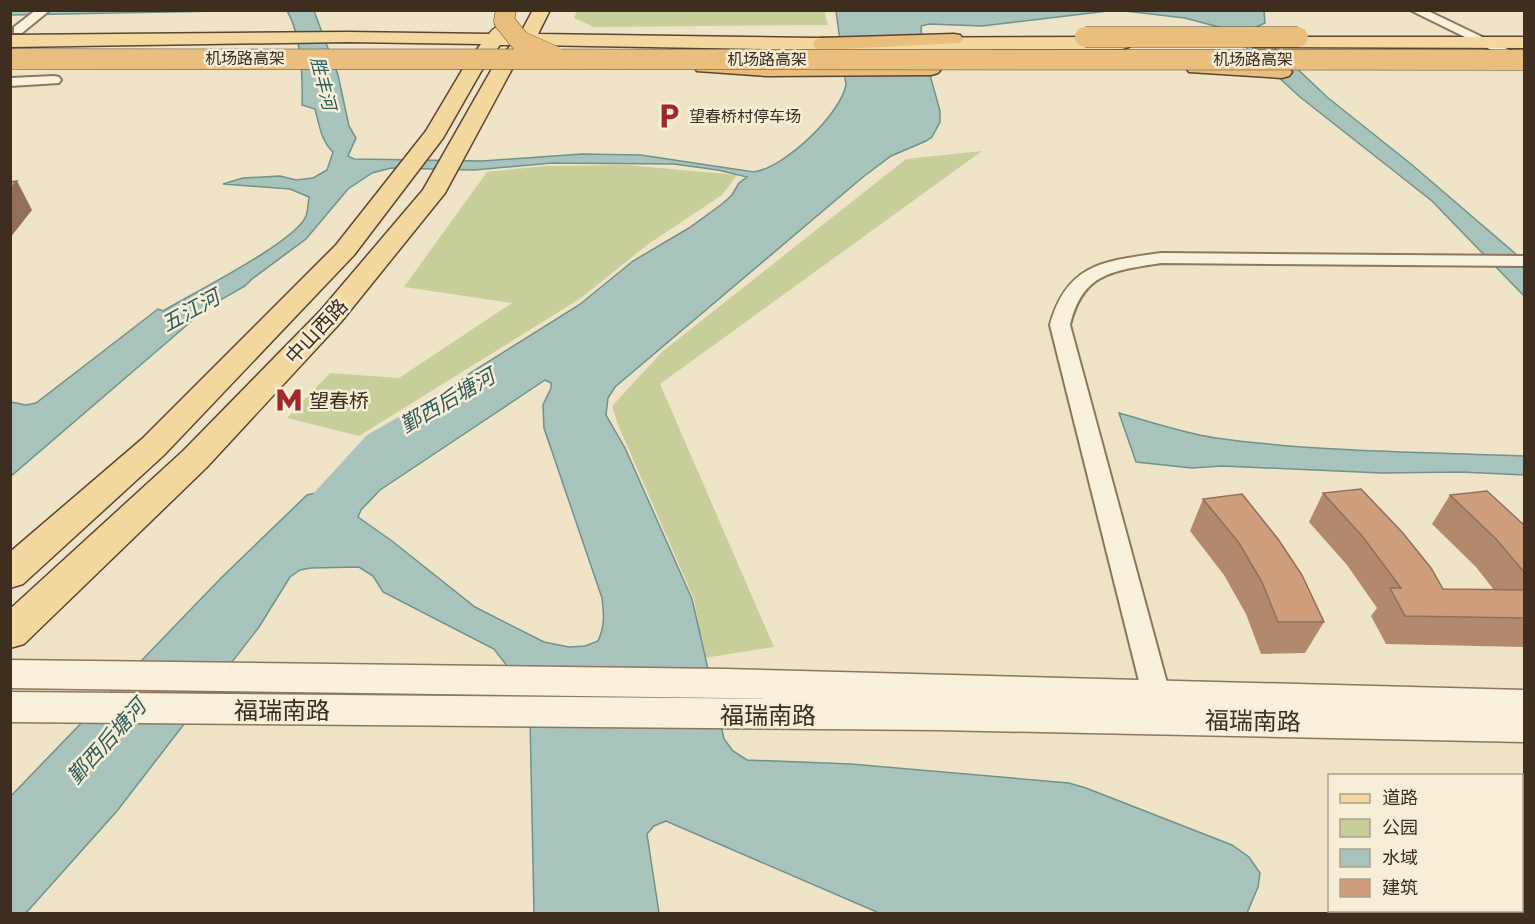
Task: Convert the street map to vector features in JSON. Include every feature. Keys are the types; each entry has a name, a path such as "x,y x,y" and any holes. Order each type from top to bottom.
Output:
{"highway":[{"path":"506,10 504,21 520,41 548,54 594,68 640,72 1142,77 1524,63"},
{"path":"819,44 1190,35 1524,42"},
{"name":"机场路高架","path":"10,48 1524,52"},
{"name":"机场路高架","path":"10,59 1524,63"},
{"path":"702,67 766,70 1207,68 1282,72"}],"main road":[{"name":"中山西路","path":"10,574 153,447 345,250 435,133 474,67 494,38 519,10"},
{"name":"中山西路","path":"10,633 195,459 331,316 433,193 503,67 526,39 542,10"},
{"path":"14,35 494,38 819,44 1524,42"},
{"path":"10,67 702,67 1524,63"}],"street":[{"path":"1416,10 1495,43 1524,52"},
{"path":"1434,10 1495,43 1524,63"},
{"path":"14,35 42,12"},
{"path":"10,82 54,81"},
{"path":"1159,707 1060,325 1063,305 1072,290 1089,276 1115,265 1161,258 1524,261"},
{"name":"福瑞南路","path":"10,674 267,679 465,695 1159,707 1524,704"},
{"name":"福瑞南路","path":"21,707 237,709 465,695"},
{"name":"福瑞南路","path":"1159,707 1524,727"}],"green space":[{"path":"577,11 824,11 828,25 594,27 574,18"},
{"path":"982,151 660,384 774,647 704,658 694,599 618,425 612,406 663,351 906,159"},
{"path":"627,165 737,175 722,195 647,245 581,298 359,436 287,418 330,373 399,378 512,303 404,287 487,172 544,166"}],"water":[{"path":"11,10 221,11 11,15"},
{"path":"287,11 314,11 338,75 349,126 356,138 348,156 354,159 482,161 582,154 641,155 754,172 781,161 795,150 822,124 842,97 846,85 836,11 1108,11 982,26 929,24 921,26 922,46 940,111 940,122 932,137 891,156 863,177 615,387 608,398 606,415 625,448 692,599 724,739 733,751 747,760 851,764 1069,783 1086,788 1232,845 1249,857 1260,873 1258,887 1247,913 879,913 666,821 654,826 647,834 659,913 534,913 530,718 518,680 494,649 383,592 373,576 359,567 311,568 300,570 290,577 259,627 117,811 26,913 11,913 10,797 222,577 307,495 337,488 345,483 391,437 470,373 579,305 633,261 689,228 722,204 747,177 718,170 674,164 552,163 474,170 391,168 372,173 348,189 306,239 245,286 208,307 11,476 11,402 26,405 36,403 158,309 163,311 264,253 298,227 306,216 309,197 290,189 223,184 243,178 280,176 296,180 313,178 327,170 333,152 323,138 315,109 302,105 300,56 292,21","holes":["545,380 551,383 543,405 544,428 602,598 603,620 600,636 598,641 585,646 569,647 544,642 475,607 358,517 361,510 380,490"]},
{"path":"1125,11 1264,11 1265,23 1254,28 1327,97 1411,164 1524,261 1524,296 1432,201 1300,97 1226,29 1185,18"},
{"path":"1119,413 1191,433 1254,443 1370,451 1524,456 1524,475 1461,472 1382,473 1222,466 1192,468 1136,462"}],"building":[{"path":"17,181 10,189 10,182"},
{"path":"1361,489 1402,532 1431,568 1443,589 1524,590 1524,618 1405,616 1390,588 1401,588 1363,537 1323,493"},
{"path":"1487,491 1524,525 1524,572 1496,539 1450,495"},
{"path":"1242,494 1278,539 1302,575 1324,622 1278,622 1262,582 1239,543 1203,499"}],"waterway":[{"name":"鄞西后塘河","path":"310,513 375,441 440,403"}],"place":[{"name":"望春桥村停车场","path":"669,116"},
{"name":"望春桥","path":"289,400"}],"water label":[{"name":"胜丰河","path":"324,83"},
{"name":"五江河","path":"190,310"}]}
